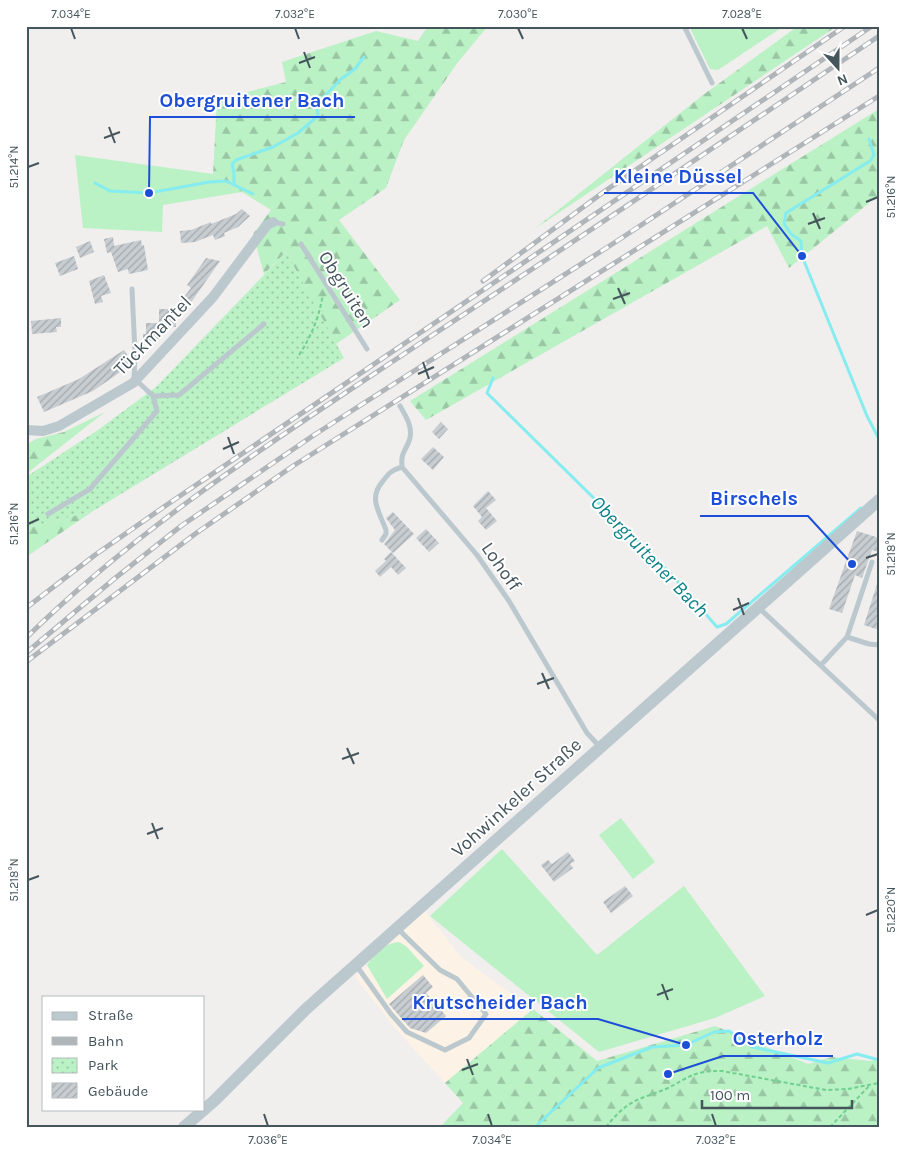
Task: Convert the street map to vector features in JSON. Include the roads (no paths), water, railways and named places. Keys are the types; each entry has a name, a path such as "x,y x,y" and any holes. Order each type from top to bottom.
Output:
{"street":[{"name":"Tückmantel","path":"26,430 43,431 59,426 135,382 213,297 267,225 278,223"},
{"name":"Vohwinkeler Straße","path":"205,1110 306,1009 879,500"},
{"name":"Vohwinkeler Straße","path":"184,1127 204,1110"}],"lane":[{"path":"684,26 712,83"},
{"name":"Obgruiten","path":"301,244 367,349"},
{"path":"48,514 90,490 157,411 153,396 135,382 132,289"},
{"path":"153,396 179,395 264,324"},
{"path":"382,540 386,530 376,504 375,494 379,485 392,470 402,468 401,456 410,438 409,422 400,406"},
{"name":"Lohoff","path":"402,468 477,555 509,601 587,733 600,747"},
{"path":"821,665 847,637 872,562"},
{"path":"758,606 879,720"},
{"path":"847,637 879,645"},
{"path":"356,965 391,1014 407,1032 445,1050 469,1038 486,1014 457,979 440,970 398,929"}],"waterway":[{"path":"234,184 232,164 236,160 273,147 298,133 318,116 317,104 341,79 355,69 364,57"},
{"path":"869,139 874,155 870,161 786,213 784,224 791,234 801,241 802,256 867,416 879,439"},
{"name":"Obergruitener Bach","path":"95,183 110,191 149,193 209,182 226,181 253,194"},
{"name":"Obergruitener Bach","path":"493,378 487,393 671,574 717,627 726,624 861,508"},
{"path":"535,1127 598,1068 652,1047 686,1045 714,1032 729,1031 752,1047 828,1063 857,1054 879,1060"}],"railway":[{"path":"483,281 605,191 845,26"},
{"path":"26,608 95,555 168,504 872,26"},
{"path":"26,638 119,555 269,444 879,36"},
{"path":"26,653 181,526 314,435 614,243 879,68"},
{"path":"26,662 195,534 293,466 879,96"}],"place":[{"name":"Obergruitener Bach","path":"149,193"},
{"name":"Kleine Düssel","path":"802,256"},
{"name":"Birschels","path":"852,564"},
{"name":"Krutscheider Bach","path":"686,1045"},
{"name":"Osterholz","path":"668,1074"}]}
